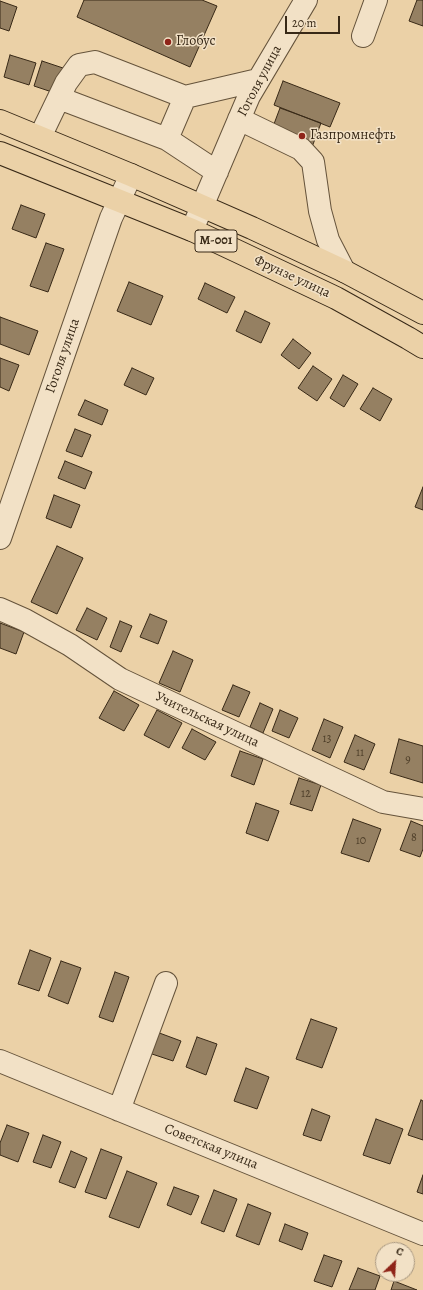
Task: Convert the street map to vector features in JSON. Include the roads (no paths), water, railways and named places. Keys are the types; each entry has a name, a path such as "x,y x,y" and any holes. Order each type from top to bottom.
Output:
{"main road":[{"name":"Фрунзе улица","path":"0,121 131,175 286,243 344,271 423,313"},
{"name":"Фрунзе улица","path":"0,153 192,230 336,298 423,347"}],"street":[{"name":"Гоголя улица","path":"192,230 249,96 306,0"},
{"path":"363,36 376,0"},
{"path":"40,137 66,83 79,65 95,62 185,97 258,80"},
{"path":"167,139 185,97"},
{"path":"59,98 167,139 217,172"},
{"path":"240,119 301,149 313,162 320,211 328,240 344,271"},
{"name":"Гоголя улица","path":"0,538 111,218 131,175"},
{"name":"Учительская улица","path":"0,610 25,620 70,645 120,680 383,802 423,809"},
{"path":"119,1110 166,983"},
{"name":"Советская улица","path":"0,1061 423,1234"}],"place":[{"name":"Глобус","path":"168,42"},
{"name":"Газпромнефть","path":"302,136"}]}
